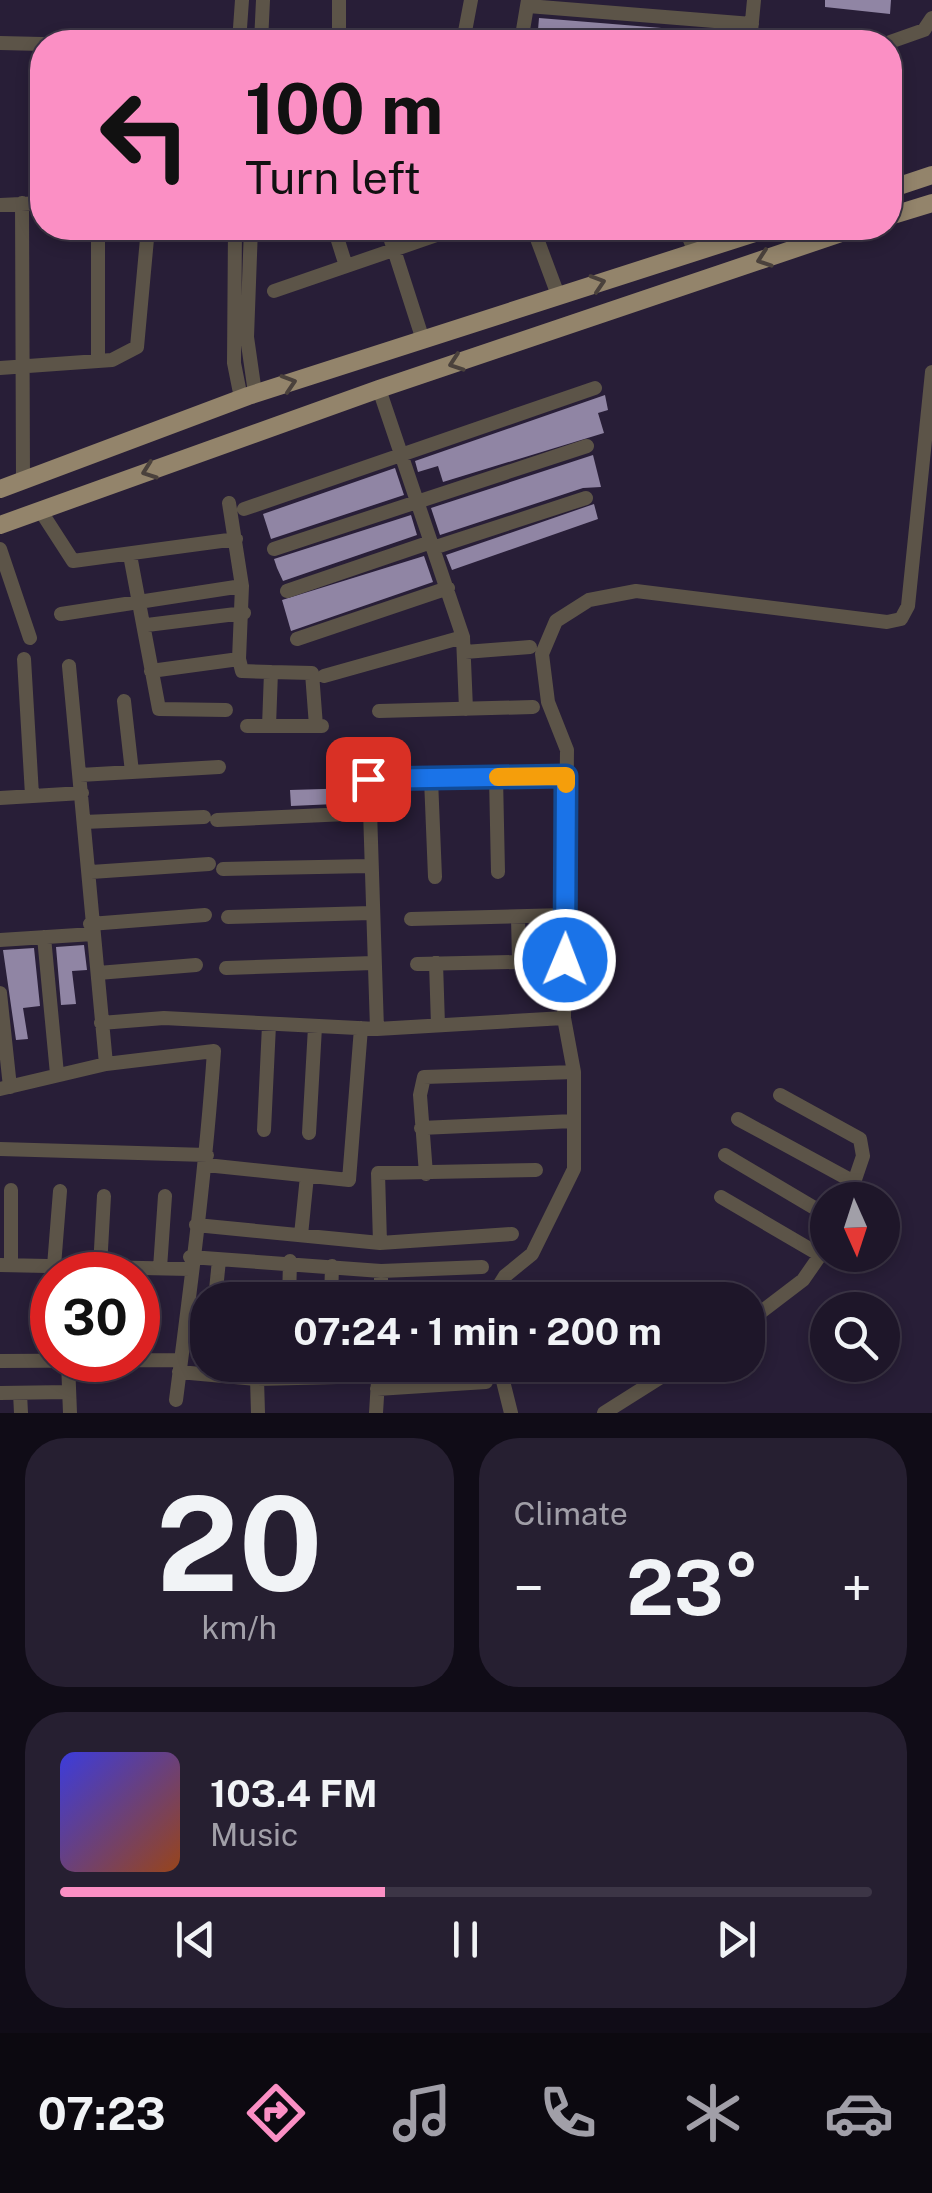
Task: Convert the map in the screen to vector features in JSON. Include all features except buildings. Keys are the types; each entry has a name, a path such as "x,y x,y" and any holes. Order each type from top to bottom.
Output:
{"main road":[{"path":"902,185 932,176"},
{"path":"902,212 932,203"},
{"path":"0,489 248,396 732,240"},
{"path":"0,524 379,389 820,240"}],"street":[{"path":"241,30 242,0"},
{"path":"262,30 263,0"},
{"path":"338,30 339,0"},
{"path":"465,30 472,0"},
{"path":"751,30 754,0"},
{"path":"523,30 528,3 752,24"},
{"path":"902,38 924,30 932,18"},
{"path":"0,43 30,44"},
{"path":"22,203 23,480"},
{"path":"0,205 30,203"},
{"path":"98,240 98,361"},
{"path":"0,368 98,361 124,356 137,347 147,240"},
{"path":"236,240 234,363 248,396"},
{"path":"248,396 250,240"},
{"path":"338,240 346,266"},
{"path":"391,240 423,340"},
{"path":"274,291 423,240"},
{"path":"537,240 558,296"},
{"path":"690,240 694,252"},
{"path":"501,1282 532,1254 574,1169 574,1072 564,1018 567,750 548,702 543,670 545,642 556,621 589,600 636,591 896,621 908,606 926,489 932,372"},
{"path":"244,509 594,388"},
{"path":"379,389 464,644 466,710"},
{"path":"274,549 587,446"},
{"path":"287,591 586,498"},
{"path":"229,504 242,586 242,671 312,673 319,726 246,726"},
{"path":"40,510 73,560 236,539"},
{"path":"0,548 30,638"},
{"path":"130,554 143,602 159,710 226,710"},
{"path":"61,614 242,586"},
{"path":"297,639 448,588"},
{"path":"147,625 244,612"},
{"path":"324,676 464,644 530,648"},
{"path":"24,659 32,796"},
{"path":"151,671 239,659"},
{"path":"69,666 106,1064"},
{"path":"269,726 271,672"},
{"path":"124,701 132,772"},
{"path":"378,711 532,706"},
{"path":"80,775 220,767"},
{"path":"0,1149 207,1160 350,1180 369,1028 372,962 368,779 566,776"},
{"path":"496,777 498,872"},
{"path":"432,780 435,877"},
{"path":"0,798 82,792"},
{"path":"84,822 369,813"},
{"path":"91,872 216,866 369,866"},
{"path":"228,917 371,913"},
{"path":"0,940 205,915"},
{"path":"411,919 566,916"},
{"path":"518,917 519,962"},
{"path":"44,937 57,1074"},
{"path":"417,964 565,960"},
{"path":"226,968 372,962"},
{"path":"436,963 438,1025"},
{"path":"98,972 196,965"},
{"path":"0,993 5,1088 106,1064 214,1051 207,1160 190,1263 176,1400"},
{"path":"101,1023 164,1018 369,1028 564,1018"},
{"path":"264,1130 269,1024"},
{"path":"309,1132 315,1027"},
{"path":"426,1174 421,1128 424,1076 574,1072"},
{"path":"738,1118 854,1182 864,1156 860,1140 780,1095"},
{"path":"421,1128 573,1121"},
{"path":"724,1155 810,1205"},
{"path":"380,1243 378,1173 536,1170"},
{"path":"301,1235 307,1176"},
{"path":"6,1265 11,1190"},
{"path":"55,1252 60,1191"},
{"path":"101,1252 104,1196"},
{"path":"165,1196 160,1268 220,1260 381,1270 482,1266"},
{"path":"721,1197 810,1242"},
{"path":"196,1225 380,1243 512,1234"},
{"path":"217,1282 220,1260"},
{"path":"289,1282 290,1262"},
{"path":"332,1266 332,1282"},
{"path":"381,1270 381,1282"},
{"path":"765,1309 803,1280 810,1270"},
{"path":"0,1362 30,1362"},
{"path":"160,1365 190,1367"},
{"path":"67,1382 70,1413"},
{"path":"258,1382 258,1413"},
{"path":"376,1413 378,1382"},
{"path":"503,1382 511,1413"},
{"path":"604,1413 653,1382"},
{"path":"0,1394 69,1392"},
{"path":"20,1393 21,1413"}],"slow traffic":[{"path":"498,777 566,776 566,784"}],"route":[{"path":"368,779 566,776 565,960"}]}
